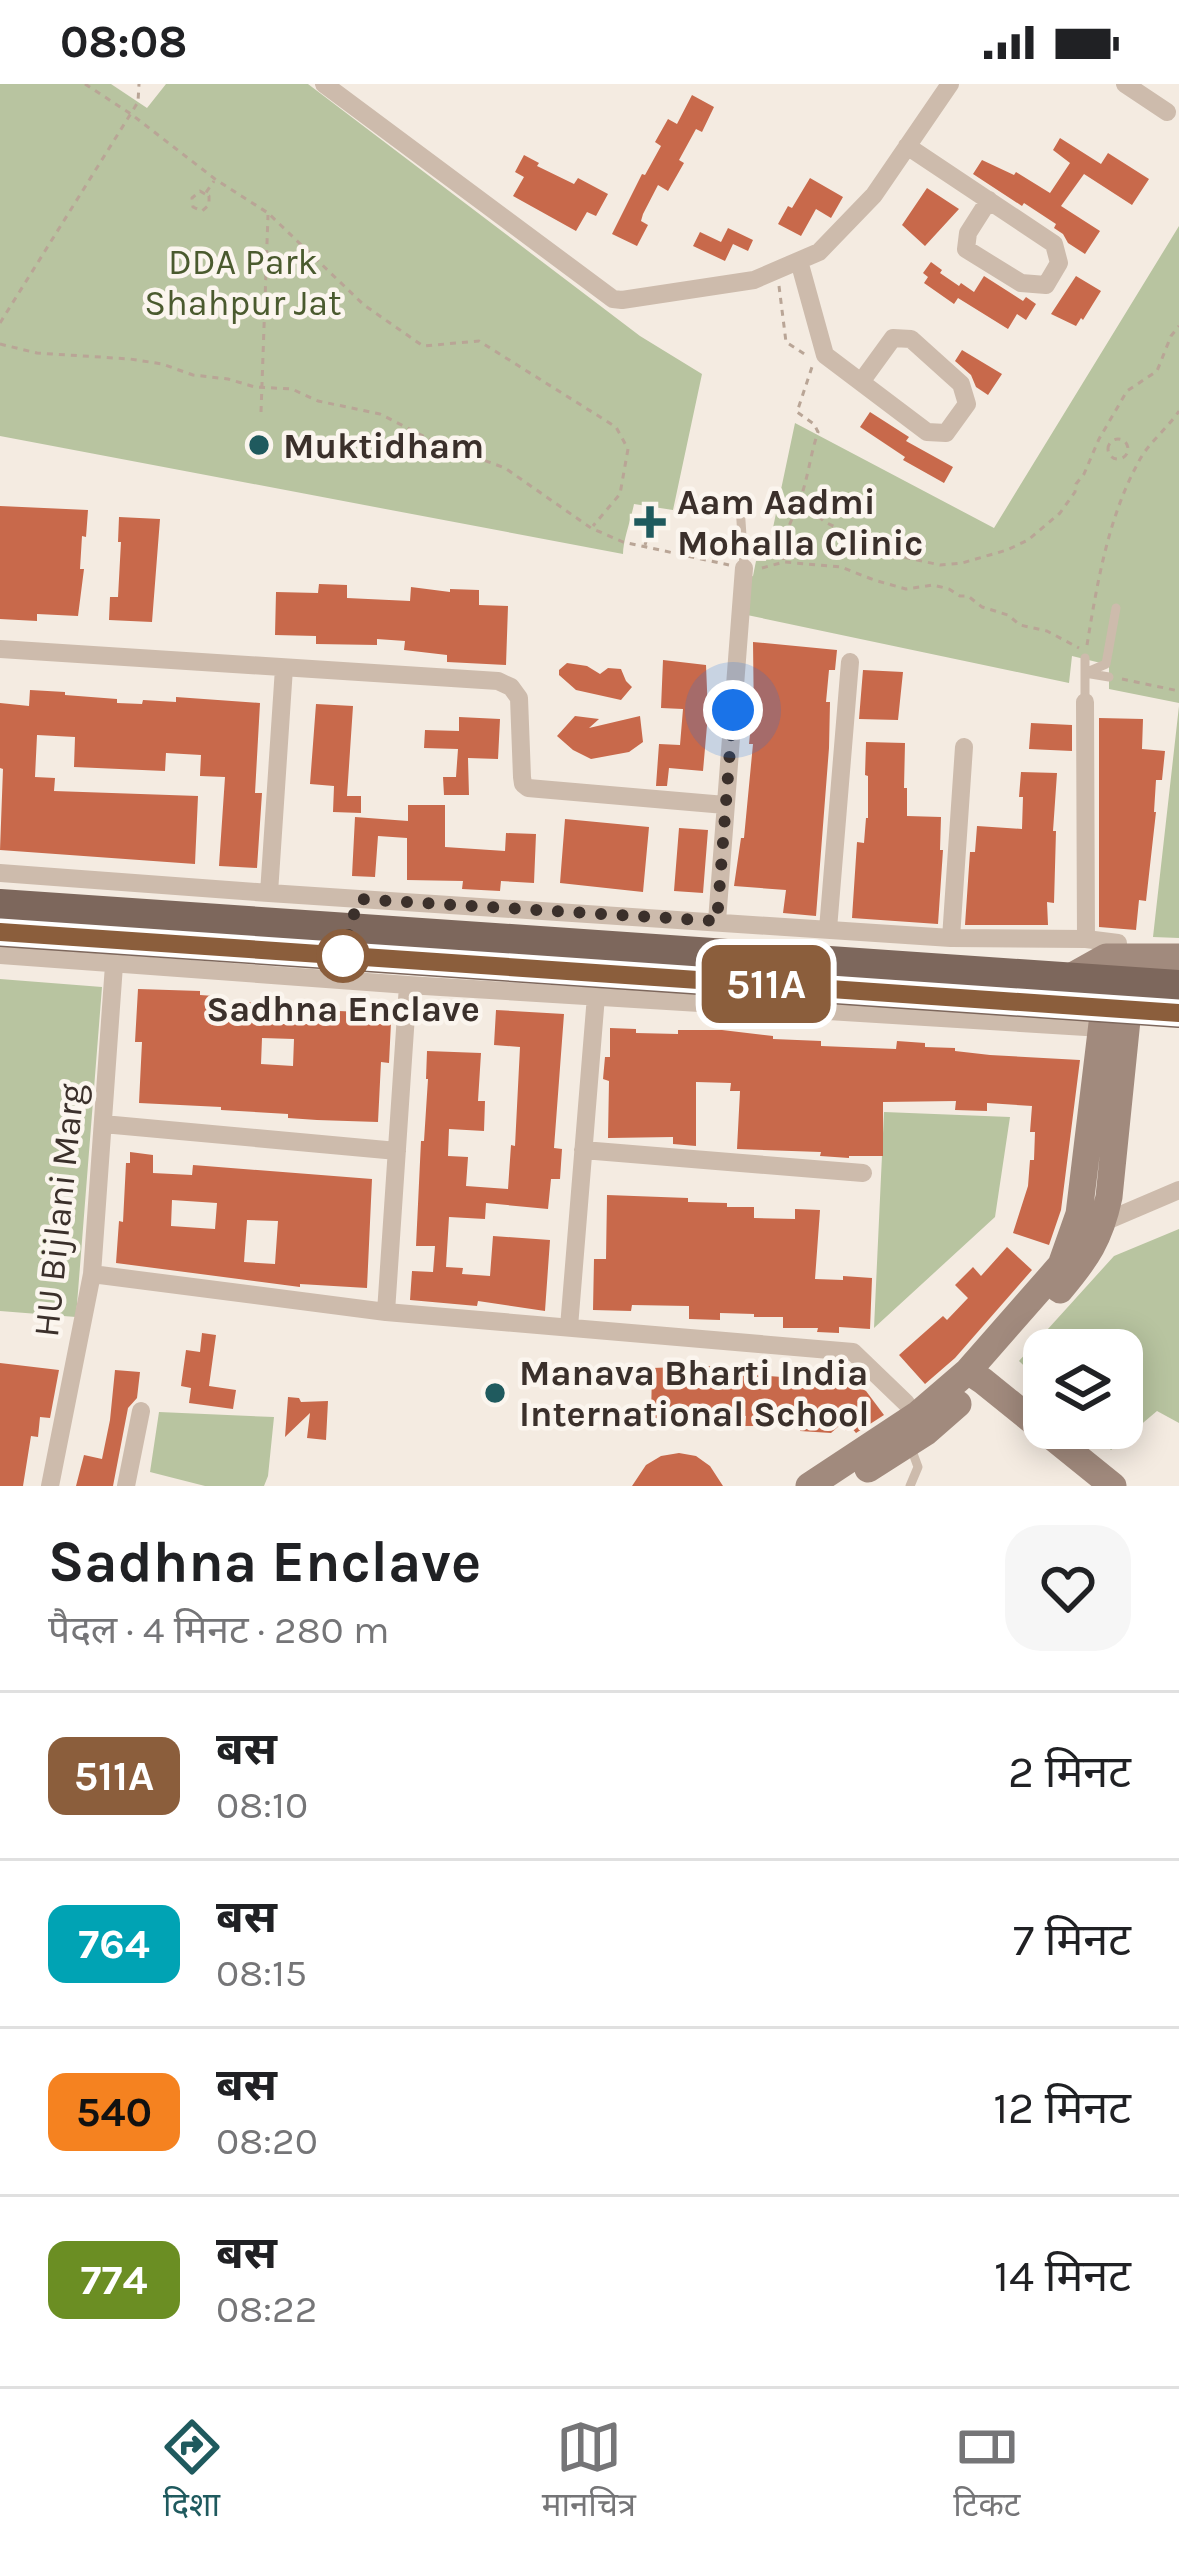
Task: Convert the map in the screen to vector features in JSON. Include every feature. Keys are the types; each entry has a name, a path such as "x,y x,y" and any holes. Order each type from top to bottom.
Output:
{"main road":[{"path":"0,904 1179,985"},
{"path":"0,932 116,951 1111,1015 1179,1013"}],"street":[{"path":"324,84 613,299 754,280 819,252 874,195 950,84"},
{"path":"1125,84 1167,112"},
{"path":"907,146 988,200 1054,244 1059,263 1046,285 1021,283 966,249 968,233 988,200"},
{"path":"799,261 825,355 927,432 946,433 967,404 962,384 911,339 893,338 861,382"},
{"path":"717,921 752,568"},
{"path":"0,649 498,681 519,698 522,777 528,788 725,805"},
{"path":"828,929 850,662"},
{"path":"269,893 284,668"},
{"path":"1085,702 1086,939"},
{"path":"951,938 964,747"},
{"path":"0,873 951,938 1118,943"},
{"path":"0,955 116,951 408,985 1111,1015 1088,1257 926,1432 841,1486"},
{"name":"HU Bijlani Marg","path":"50,1486 92,1274 116,951"},
{"path":"1072,976 1106,957 1179,957"},
{"path":"386,1312 408,985"},
{"path":"568,1327 596,996"},
{"path":"103,1124 397,1151"},
{"path":"583,1150 863,1173"},
{"path":"1092,1218 1179,1190"},
{"path":"92,1274 386,1312 853,1352 906,1402"},
{"path":"976,1376 1096,1480"},
{"path":"809,1486 976,1376"},
{"path":"126,1486 141,1411"}],"lane":[{"path":"740,506 752,568"},
{"path":"1084,674 1106,664 1116,608"},
{"path":"1084,658 1085,702"},
{"path":"1084,674 1109,677"},
{"path":"909,1443 918,1467 910,1486"}],"path":[{"path":"85,84 268,213 364,305 423,346 479,341 616,427 628,449 620,494 591,528"},
{"path":"0,323 131,114 140,84"},
{"path":"206,194 215,179"},
{"path":"261,412 268,213"},
{"path":"778,270 786,342 814,361 796,412 818,432 800,501 783,542 784,562"},
{"path":"800,501 860,542 889,554 940,565 1007,550 1028,540 1060,513 1126,392 1156,371 1179,326"},
{"path":"0,344 37,353 162,364 193,375 292,389 340,407 380,414 435,442 505,468 591,528 623,542 752,568 784,562 842,567 906,589 933,585 968,596 982,607 1047,632 1085,653 1098,577 1122,502 1138,461 1179,411"},
{"path":"1107,424 1113,441"},
{"path":"645,547 649,531"},
{"path":"1109,677 1179,691"}],"green space":[{"name":"DDA Park Shahpur Jat","path":"0,84 111,84 147,108 166,84 308,84 640,336 702,374 673,510 634,504 623,554 0,436"},
{"path":"1179,226 1179,703 1109,689 1109,665 1072,656 1069,683 747,615 749,577 756,561 766,561 795,423 994,528"},
{"path":"1179,706 1179,938 1153,937"},
{"path":"0,979 102,987 76,1317 0,1311"},
{"path":"884,1112 1010,1117 995,1217 874,1328"},
{"path":"1179,1229 1179,1423 1157,1411 1143,1423 1143,1329 1048,1329 1114,1256"},
{"path":"159,1412 274,1417 264,1486 205,1486 150,1472"}],"building":[{"path":"692,95 714,107 702,132 696,129 679,160 684,163 668,191 658,185 643,214 641,221 648,225 637,246 612,234 661,146 655,142 668,119 677,124"},
{"path":"1060,138 1101,164 1108,153 1149,179 1132,205 1084,174 1061,206 1100,231 1085,254 1068,243 1054,228 1056,224 973,174 982,160 1016,172 1050,193 1070,163 1053,150"},
{"path":"524,155 574,184 578,178 608,194 596,216 587,212 576,231 513,196 524,177 515,172"},
{"path":"810,178 843,197 831,218 816,209 801,236 778,224"},
{"path":"927,188 959,209 925,246 902,225"},
{"path":"728,228 753,240 748,251 733,244 725,261 693,246 700,232 721,242"},
{"path":"931,262 940,273 974,292 984,276 1036,304 1026,320 1017,314 1008,329 958,298 954,304 924,283 928,277 923,273"},
{"path":"1076,276 1101,291 1076,326 1051,314"},
{"path":"962,350 1002,374 988,395 955,361"},
{"path":"870,412 909,437 906,441 953,467 944,483 903,460 860,427"},
{"path":"0,506 88,510 78,616 0,619"},
{"path":"119,517 160,519 152,622 109,620 110,597 118,597"},
{"path":"319,584 347,585 347,598 410,601 411,587 479,590 479,605 508,606 506,665 447,662 447,655 404,650 405,641 316,644 316,636 275,635 276,592 318,593"},
{"path":"753,642 837,650 835,670 829,670 826,702 830,702 829,748 816,916 783,913 786,890 734,886 753,744 749,744 754,724"},
{"path":"663,660 706,665 708,714 703,771 669,768 667,786 656,786 659,744 680,745 683,709 661,708"},
{"path":"567,663 600,674 608,668 621,669 632,687 621,700 576,690 559,675"},
{"path":"863,670 903,672 898,720 859,719"},
{"path":"30,690 117,699 117,703 176,702 176,697 260,703 255,793 262,793 257,868 219,866 225,777 200,776 201,755 166,753 165,771 74,767 75,737 37,735 35,777 55,778 54,791 198,796 195,864 0,850 0,703 29,706"},
{"path":"316,704 353,706 347,796 361,796 361,813 333,812 334,786 310,784"},
{"path":"575,716 599,719 589,728 640,716 643,742 629,752 591,759 557,736"},
{"path":"459,717 500,719 498,759 468,758 469,795 444,795 443,777 456,777 458,749 424,748 425,730 459,731"},
{"path":"1099,718 1143,719 1142,749 1165,751 1162,780 1156,780 1146,901 1139,900 1136,930 1099,927"},
{"path":"1031,723 1072,725 1072,751 1029,749"},
{"path":"866,742 905,743 907,816 941,817 938,924 852,918 857,842 864,843 868,818"},
{"path":"1021,772 1057,773 1054,903 1047,902 1048,925 965,925 970,852 975,852 977,826 1022,829"},
{"path":"408,805 445,805 445,847 505,851 506,833 536,834 534,883 501,881 500,891 462,889 463,881 407,880 407,838 378,836 375,877 352,876 355,817 408,821"},
{"path":"565,819 649,827 643,892 560,883"},
{"path":"679,828 708,830 703,893 674,891"},
{"path":"138,989 200,991 200,995 214,996 214,1002 316,1003 316,1010 362,1012 362,1021 391,1022 389,1063 381,1062 378,1122 139,1103 142,1042 135,1042","holes":["262,1038 294,1039 293,1066 261,1064"]},
{"path":"496,1010 564,1014 554,1148 562,1149 560,1179 551,1179 548,1209 486,1203 485,1219 449,1217 446,1267 463,1268 462,1274 490,1276 493,1236 550,1240 545,1311 478,1301 477,1306 410,1300 412,1271 433,1272 435,1246 416,1246 427,1051 481,1053 478,1101 485,1101 484,1131 449,1129 448,1156 468,1157 466,1186 508,1189 520,1047 494,1045"},
{"path":"610,1028 678,1034 678,1030 722,1030 821,1041 821,1046 896,1049 897,1041 990,1055 1080,1060 1061,1210 1049,1245 1013,1233 1028,1186 1030,1160 1034,1160 1032,1106 987,1103 987,1111 955,1110 956,1101 883,1102 883,1156 820,1156 821,1152 737,1149 740,1091 730,1091 731,1083 696,1082 696,1146 673,1144 673,1137 608,1138 609,1081 603,1079 605,1057 610,1057"},
{"path":"130,1152 153,1155 153,1173 192,1175 193,1165 372,1179 367,1288 300,1287 116,1263 126,1163 130,1163","holes":["172,1200 217,1203 215,1229 171,1226","247,1220 278,1221 275,1264 244,1262"]},
{"path":"607,1195 688,1198 688,1202 754,1207 754,1218 795,1219 795,1209 820,1210 815,1279 872,1278 870,1329 839,1327 839,1333 783,1328 783,1317 754,1314 720,1313 720,1320 689,1319 689,1306 593,1310 594,1259 606,1259"},
{"path":"1007,1247 1032,1270 955,1358 925,1384 899,1355 968,1298 955,1285 973,1267 981,1276"},
{"path":"202,1333 216,1335 209,1386 236,1390 233,1409 189,1403 191,1388 181,1386 186,1350 200,1352"},
{"path":"0,1363 59,1370 50,1418 40,1417 38,1437 31,1436 23,1486 0,1486"},
{"path":"729,1367 729,1373 849,1382 866,1391 884,1415 856,1433 840,1425 831,1433 764,1421 764,1426 745,1426 746,1416 651,1420 652,1368"},
{"path":"115,1370 140,1372 113,1486 76,1486 84,1455 102,1459"},
{"path":"288,1397 301,1402 328,1401 326,1440 307,1438 310,1413 285,1437"},
{"path":"679,1453 696,1456 710,1466 723,1486 632,1486 646,1465"}],"bus line":[{"name":"511A","path":"0,932 1179,1013"}],"place":[{"name":"Muktidham","path":"259,445"},
{"name":"Aam Aadmi Mohalla Clinic","path":"650,522"},
{"name":"Sadhna Enclave","path":"343,956"},
{"name":"Manava Bharti India International School","path":"495,1393"}],"route":[{"path":"343,956 358,899 717,921 733,710"}]}
